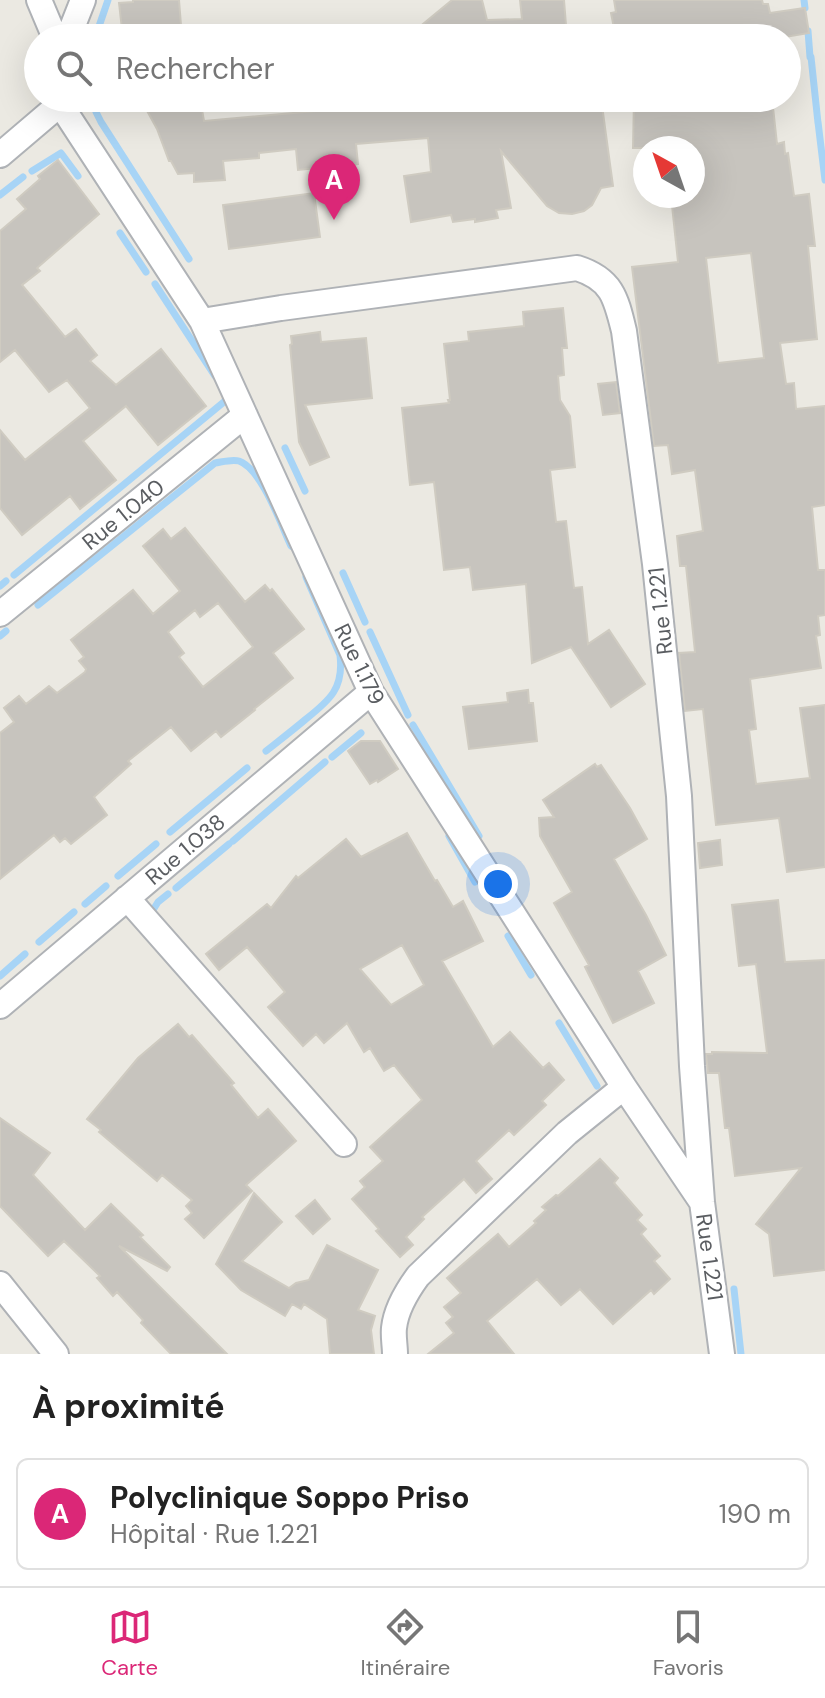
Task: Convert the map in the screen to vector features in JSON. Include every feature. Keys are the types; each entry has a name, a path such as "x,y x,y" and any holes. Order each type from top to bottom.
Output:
{"street":[{"path":"39,0 49,24"},
{"path":"74,24 83,0"},
{"path":"0,155 48,112"},
{"name":"Rue 1.179","path":"67,112 202,321 371,692 624,1087 702,1202"},
{"name":"Rue 1.221","path":"202,321 577,268 594,273 609,288 624,331 655,564 678,781 702,1202 722,1354"},
{"name":"Rue 1.040","path":"0,614 245,415"},
{"name":"Rue 1.038","path":"0,1006 371,692"},
{"path":"127,898 344,1144"},
{"path":"395,1354 394,1329 398,1312 418,1276 567,1133 624,1087"},
{"path":"0,1284 56,1354"}],"building":[{"path":"179,0 181,24 121,24 119,3"},
{"path":"452,0 482,0 487,20 522,19 520,0 564,0 566,24 423,24"},
{"path":"614,0 762,0 763,4 768,4 770,13 805,8 809,33 801,34 801,24 613,24 611,13 616,12"},
{"path":"148,112 202,112 204,121 304,112 603,112 613,186 601,188 592,205 584,211 559,213 547,206 501,151 511,208 496,210 498,218 475,222 475,219 453,222 451,215 411,222 404,176 431,172 428,138 356,144 358,164 298,170 296,149 259,153 259,158 223,161 225,180 194,182 194,173 178,174 169,161"},
{"path":"634,112 774,112 777,144 784,142 785,154 788,153 794,196 809,194 815,246 808,246 817,339 780,343 786,384 794,383 796,409 825,406 825,505 812,507 818,570 825,570 825,615 818,616 820,635 816,636 821,668 750,679 756,729 749,730 756,784 810,778 800,708 825,705 825,867 787,872 779,818 716,825 703,709 685,711 679,653 695,652 686,566 680,566 677,536 703,531 695,470 672,474 668,445 654,446 632,267 678,262 672,208 705,208 705,136 633,136","holes":["751,253 764,358 718,363 706,258"]},
{"path":"58,160 99,214 22,285 65,337 76,329 97,355 90,361 116,385 161,349 206,406 158,445 126,406 83,441 116,480 80,509 70,496 22,535 0,508 0,430 25,460 90,408 67,380 49,392 15,350 0,362 0,231 26,209 17,199"},
{"path":"314,193 320,237 229,249 223,205"},
{"path":"563,308 567,348 562,348 564,375 558,376 560,400 570,416 575,467 550,470 556,522 566,521 574,588 582,587 588,644 609,630 645,684 611,707 571,647 532,663 526,584 473,590 470,567 444,570 434,482 410,485 402,408 449,403 444,344 469,341 468,332 524,326 523,312"},
{"path":"320,332 321,342 366,338 372,398 305,405 329,457 310,465 299,442 290,345 291,336"},
{"path":"616,382 620,413 603,415 598,384"},
{"path":"185,528 245,602 265,585 270,591 272,589 304,629 273,653 293,678 221,737 216,731 191,751 171,727 128,761 131,764 94,797 107,815 71,844 65,838 60,842 54,835 0,879 0,733 14,722 4,708 19,696 26,704 49,686 57,693 85,672 79,661 84,657 71,640 133,590 153,614 180,591 143,546 163,529 171,539","holes":["218,603 253,647 203,687 179,657 184,653 168,632 195,610 200,617"]},
{"path":"528,690 529,703 533,703 537,741 469,749 463,707 508,702 507,693"},
{"path":"361,741 380,741 398,769 370,784 348,751"},
{"path":"595,764 597,767 601,765 647,839 614,859 666,955 638,971 654,1003 613,1023 585,967 589,965 554,903 572,892 540,836 539,818 554,817 543,800"},
{"path":"407,833 453,907 463,901 483,941 442,961 493,1047 510,1032 543,1068 549,1063 564,1080 542,1101 546,1105 514,1135 509,1130 476,1161 492,1179 476,1193 464,1179 422,1217 424,1219 406,1237 413,1245 400,1257 352,1199 365,1187 360,1181 383,1161 370,1147 422,1100 394,1065 384,1071 370,1048 364,1052 347,1023 324,1043 316,1034 303,1046 268,1007 285,992 247,947 219,970 206,954 267,904 271,908 296,876 298,878 346,839 361,857","holes":["402,945 424,985 391,1005 360,969"]},
{"path":"720,840 722,865 700,868 698,843"},
{"path":"778,900 785,962 825,960 825,1270 774,1276 769,1234 756,1224 801,1168 735,1176 729,1128 725,1128 719,1073 708,1073 706,1054 767,1053 756,964 739,966 732,905"},
{"path":"178,1024 189,1037 192,1035 234,1083 231,1085 258,1118 268,1109 296,1141 246,1185 252,1191 204,1238 185,1219 192,1213 186,1206 192,1200 162,1175 157,1181 87,1119 138,1058"},
{"path":"0,1118 50,1153 33,1175 85,1230 111,1204 143,1235 140,1237 170,1267 167,1271 119,1246 227,1354 171,1354 117,1292 113,1296 97,1278 100,1276 64,1241 48,1256 0,1206"},
{"path":"600,1159 618,1178 614,1183 642,1215 637,1220 646,1229 641,1234 660,1256 654,1261 670,1279 654,1294 651,1290 613,1324 580,1289 561,1305 537,1279 487,1321 514,1354 428,1354 454,1333 446,1323 453,1317 444,1307 461,1293 447,1278 498,1234 509,1247 536,1223 534,1221 546,1210 542,1207"},
{"path":"254,1193 282,1222 242,1261 289,1288 309,1280 327,1245 378,1270 358,1310 375,1316 371,1330 374,1354 330,1354 327,1319 304,1304 301,1309 292,1304 285,1316 241,1290 216,1264"},
{"path":"315,1200 330,1219 313,1234 296,1216"}],"waterway":[{"path":"100,24 108,0"},
{"path":"804,0 805,8"},
{"path":"808,31 810,57"},
{"path":"811,57 818,123"},
{"path":"96,112 189,259"},
{"path":"818,122 825,180"},
{"path":"32,171 61,153 78,176"},
{"path":"0,195 23,177"},
{"path":"120,233 146,272"},
{"path":"155,284 215,376"},
{"path":"14,575 225,401 225,392"},
{"path":"285,448 305,491"},
{"path":"38,605 215,463 230,460 247,466 263,486 291,546"},
{"path":"343,573 365,622"},
{"path":"266,751 322,706 334,692 340,676 340,655 306,577"},
{"path":"0,586 6,581"},
{"path":"0,636 6,631"},
{"path":"370,632 408,715"},
{"path":"413,725 479,836"},
{"path":"332,757 361,733"},
{"path":"233,841 325,762"},
{"path":"170,832 247,768"},
{"path":"449,836 475,882"},
{"path":"118,876 156,844"},
{"path":"176,888 229,844"},
{"path":"85,904 106,886"},
{"path":"153,910 168,894"},
{"path":"39,942 74,912"},
{"path":"508,936 531,975"},
{"path":"0,976 25,954"},
{"path":"559,1023 597,1086"},
{"path":"734,1289 741,1354"}],"place":[{"name":"Polyclinique Soppo Priso","path":"334,220"}]}
